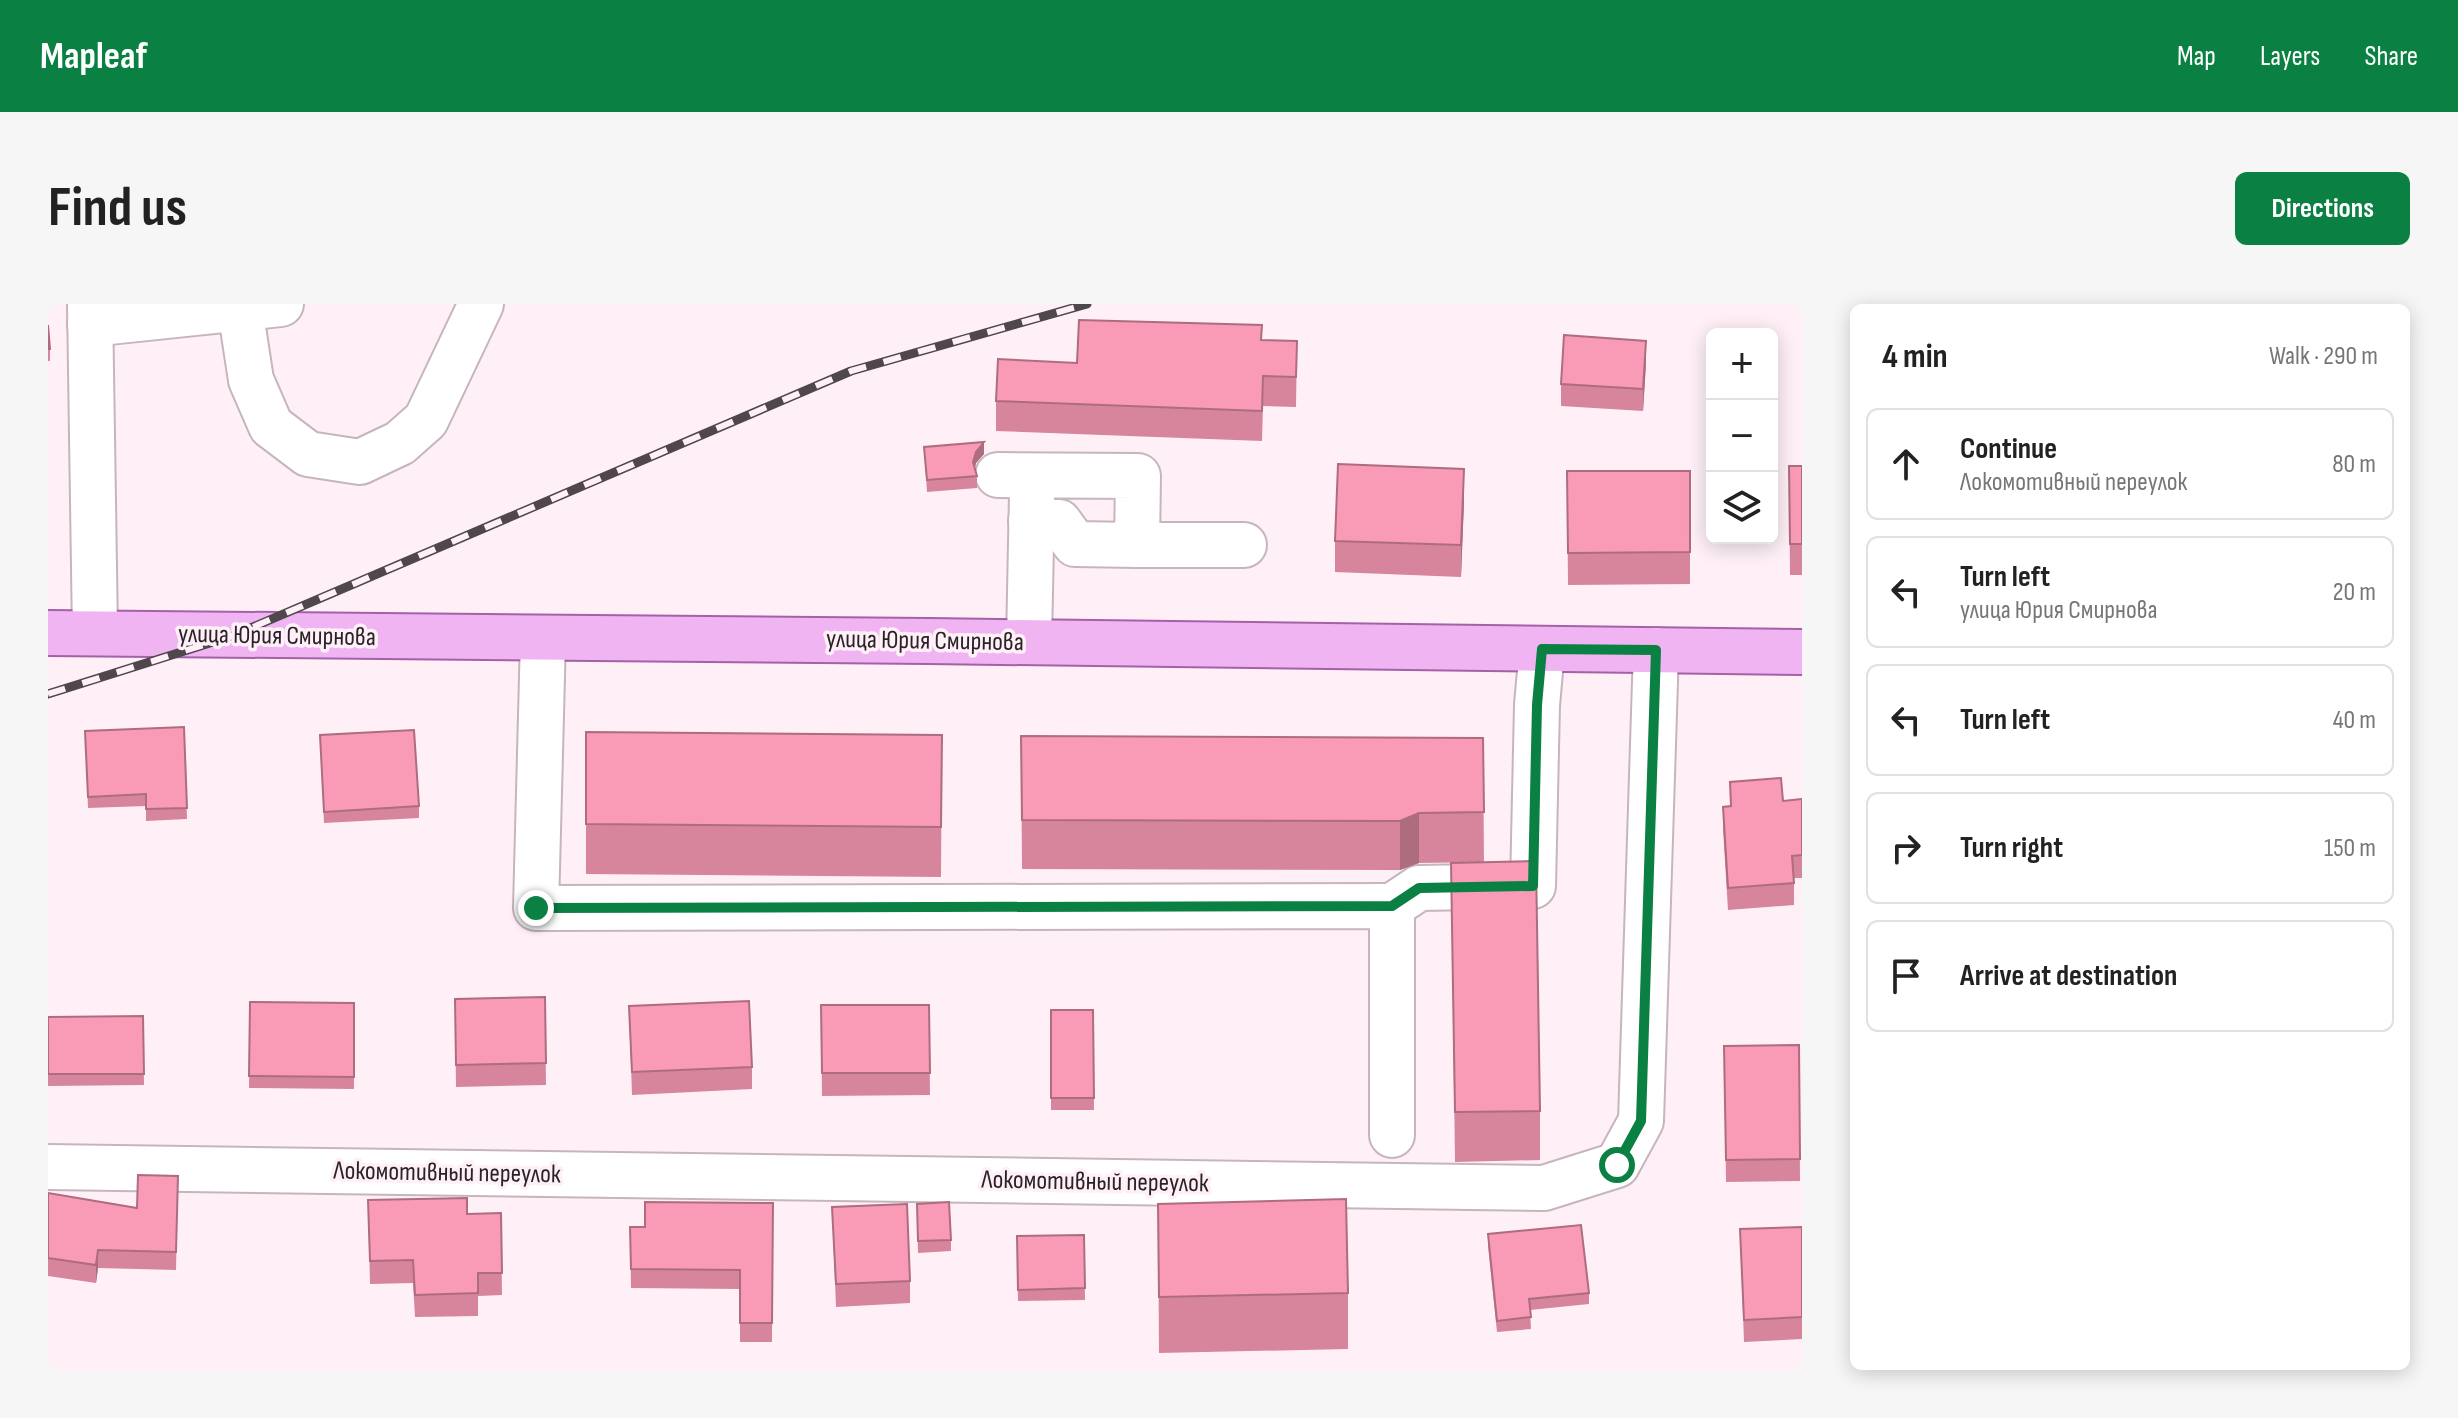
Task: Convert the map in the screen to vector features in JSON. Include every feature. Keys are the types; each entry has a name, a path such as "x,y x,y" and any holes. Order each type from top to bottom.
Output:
{"main road":[{"name":"улица Юрия Смирнова","path":"48,633 1802,652"}],"lane":[{"path":"95,633 90,314 261,306 251,380 271,426 308,454 360,462 400,443 426,420 481,304"},
{"path":"1029,642 1031,521 1015,476 1138,476 1137,545"},
{"path":"1031,521 1059,522 1075,544 1244,545"},
{"path":"543,638 536,908 1392,906 1419,888 1533,886 1537,705 1542,649"},
{"name":"Локомотивный переулок","path":"48,1167 1544,1188 1617,1165 1641,1121 1656,650"},
{"path":"1392,906 1392,1135"}],"building":[{"path":"1079,320 1262,325 1261,340 1297,341 1296,377 1263,376 1262,411 996,401 998,359 1077,363"},
{"path":"1564,335 1646,341 1643,389 1561,384"},
{"path":"984,442 973,462 977,476 927,480 924,447"},
{"path":"1338,464 1464,469 1461,545 1335,541"},
{"path":"1789,466 1802,466 1802,544 1790,544"},
{"path":"1567,471 1690,471 1690,552 1568,553"},
{"path":"184,727 187,808 146,809 146,794 88,797 85,731"},
{"path":"414,730 419,806 324,812 320,735"},
{"path":"586,732 942,735 941,827 586,824"},
{"path":"1021,736 1483,738 1484,812 1419,813 1400,821 1022,820"},
{"path":"1781,778 1783,801 1802,799 1802,855 1792,856 1794,883 1728,888 1723,807 1731,806 1730,782"},
{"path":"1536,861 1540,1111 1455,1112 1451,863"},
{"path":"545,997 546,1063 456,1065 455,999"},
{"path":"749,1001 752,1067 632,1072 629,1006"},
{"path":"250,1002 354,1003 354,1077 249,1076"},
{"path":"821,1005 929,1005 930,1073 822,1073"},
{"path":"1051,1010 1093,1010 1094,1098 1051,1098"},
{"path":"143,1016 144,1074 48,1074 48,1017"},
{"path":"1799,1045 1800,1159 1726,1160 1724,1046"},
{"path":"138,1175 178,1176 176,1252 98,1250 96,1265 48,1258 48,1193 137,1208"},
{"path":"467,1198 467,1214 501,1213 502,1273 478,1273 478,1293 415,1295 413,1260 370,1261 368,1200"},
{"path":"1346,1199 1348,1293 1159,1297 1158,1204"},
{"path":"645,1202 773,1203 772,1323 740,1323 740,1270 631,1269 630,1227 645,1227"},
{"path":"949,1202 951,1240 918,1241 917,1204"},
{"path":"907,1204 910,1281 836,1284 832,1207"},
{"path":"1581,1225 1589,1293 1529,1299 1531,1317 1497,1321 1488,1234"},
{"path":"1802,1227 1802,1317 1744,1320 1740,1229"},
{"path":"1084,1235 1085,1288 1018,1290 1017,1236"}],"railway":[{"path":"48,694 232,636 851,371 1087,304"}],"route":[{"path":"536,908 1392,906 1419,888 1533,886 1537,705 1542,649 1656,650 1641,1121 1617,1165"}]}
